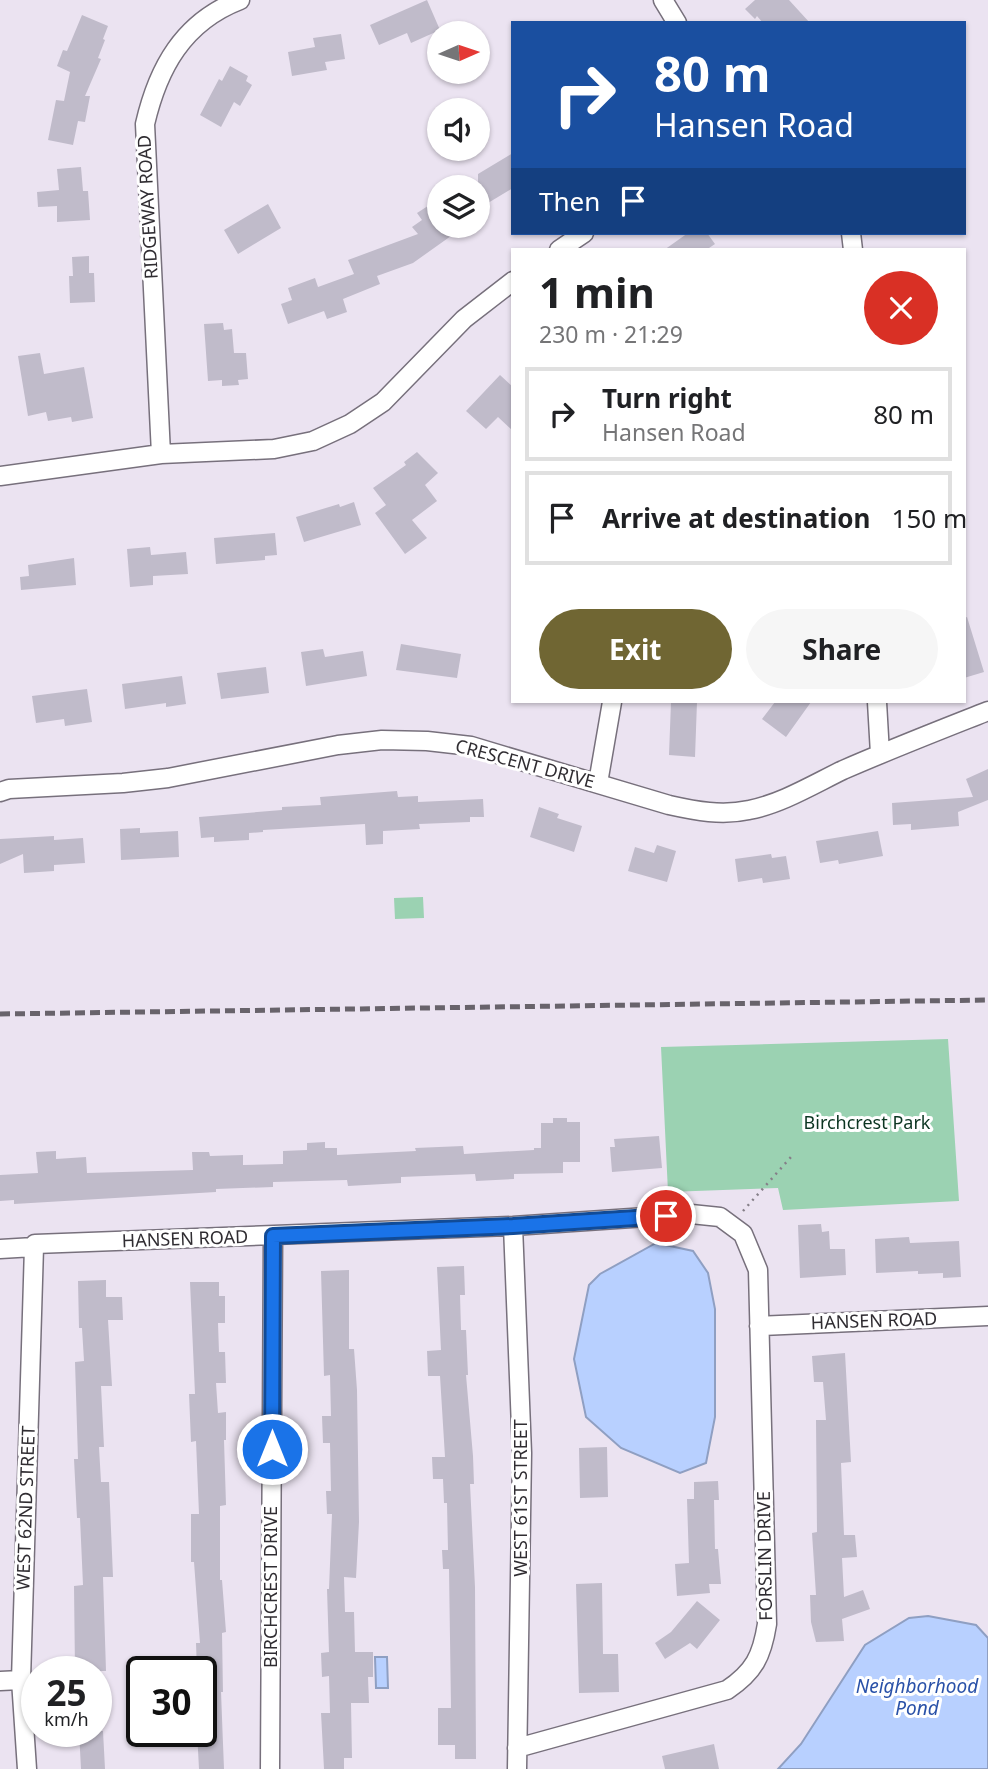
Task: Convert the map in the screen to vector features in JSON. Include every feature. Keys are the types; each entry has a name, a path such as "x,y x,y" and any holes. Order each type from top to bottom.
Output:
{"street":[{"name":"RIDGEWAY ROAD","path":"161,454 145,124 152,93 165,63 178,46 208,16 240,0"},
{"path":"663,0 676,21"},
{"path":"562,248 581,235"},
{"path":"0,476 161,454 274,449 313,441 350,424 383,402 464,319 511,283"},
{"path":"598,783 612,703"},
{"path":"877,703 880,754"},
{"name":"CRESCENT DRIVE","path":"0,792 9,789 78,787 168,778 382,740 427,741 471,746 682,808 723,813 750,810 776,801 880,754 988,710"},
{"name":"HANSEN ROAD","path":"0,1250 34,1247 35,1244 513,1226 691,1214 720,1217 743,1234"},
{"name":"WEST 61ST STREET","path":"513,1226 522,1454 517,1769"},
{"name":"FORSLIN DRIVE","path":"517,1748 727,1690 744,1678 756,1662 764,1644 767,1623 758,1270 743,1234"},
{"name":"BIRCHCREST DRIVE","path":"270,1769 273,1236"},
{"name":"WEST 62ND STREET","path":"22,1656 34,1247"},
{"name":"HANSEN ROAD","path":"759,1326 988,1316"},
{"path":"0,1681 21,1679"},
{"name":"WEST 62ND STREET","path":"26,1747 27,1769"}],"path":[{"path":"740,1213 791,1157"}],"green space":[{"path":"423,897 424,918 395,919 394,898"},
{"name":"Birchcrest Park","path":"948,1039 959,1201 783,1210 778,1188 668,1192 661,1047"}],"water":[{"path":"656,1243 693,1251 708,1273 715,1309 715,1417 706,1463 680,1473 621,1448 586,1417 574,1359 589,1285 600,1274"},
{"name":"Neighborhood Pond","path":"928,1616 976,1625 988,1638 988,1769 778,1769 801,1744 865,1645 909,1618"},
{"path":"375,1657 387,1657 388,1688 376,1688"}],"building":[{"path":"427,0 436,21 427,21 427,36 411,43 407,33 379,45 370,25"},
{"path":"755,0 789,0 808,21 761,21 757,16 755,19 745,9"},
{"path":"82,15 108,26 98,58 101,59 85,96 90,96 85,122 78,121 73,145 48,140 56,100 64,101 70,72 57,66 63,50 67,51"},
{"path":"341,34 345,59 325,62 327,70 292,76 288,52 315,47 313,38"},
{"path":"230,66 248,76 246,81 252,85 240,106 234,102 221,127 200,115 219,79 222,81"},
{"path":"511,154 511,189 490,202 490,175 478,175"},
{"path":"81,167 83,191 88,191 90,220 57,222 57,206 38,207 37,192 59,190 57,169"},
{"path":"268,204 281,228 238,254 224,230"},
{"path":"427,207 427,238 448,238 413,263 377,276 380,284 343,299 347,312 327,319 324,311 288,324 281,304 292,300 288,288 315,278 318,287 354,274 348,260 418,234 412,227 422,220 417,213"},
{"path":"685,235 708,235 715,244 709,248 667,248"},
{"path":"89,256 89,273 94,273 95,302 70,303 69,276 73,276 72,257"},
{"path":"223,323 224,330 232,329 234,353 246,353 248,379 238,380 239,385 222,386 222,380 208,381 204,324"},
{"path":"40,353 44,374 84,367 93,418 72,422 71,417 48,421 46,412 28,416 18,356"},
{"path":"500,375 511,385 511,429 498,417 486,429 466,411"},
{"path":"417,452 438,473 425,485 437,501 412,520 427,538 405,554 375,513 386,505 373,488 406,465 404,462"},
{"path":"354,502 361,525 304,542 296,517"},
{"path":"275,533 277,555 265,556 265,560 216,564 214,538"},
{"path":"150,547 151,555 186,552 188,574 153,576 153,585 130,587 127,549"},
{"path":"74,558 76,585 21,590 20,577 29,576 28,565"},
{"path":"966,617 984,672 966,677"},
{"path":"401,644 461,654 457,678 396,670"},
{"path":"323,649 325,657 363,651 367,676 306,686 301,652"},
{"path":"266,667 269,693 221,699 217,673"},
{"path":"182,676 186,704 166,707 166,703 125,709 122,684"},
{"path":"87,689 92,722 65,726 64,719 36,723 32,696"},
{"path":"671,703 697,703 695,757 669,755"},
{"path":"774,703 810,703 786,737 762,719"},
{"path":"988,769 988,800 958,812 959,826 911,830 911,824 893,825 892,803 973,797 966,779"},
{"path":"397,791 398,797 418,796 418,802 483,799 484,817 470,817 470,822 419,824 420,829 383,831 383,844 366,845 365,824 263,830 249,833 249,840 214,842 214,837 201,838 199,817 321,805 320,797"},
{"path":"539,807 559,814 557,818 582,826 574,852 530,837"},
{"path":"140,828 140,833 178,831 179,857 121,860 120,829"},
{"path":"878,831 883,856 839,864 838,860 820,863 816,841"},
{"path":"54,836 54,840 83,838 85,863 54,865 54,871 24,873 23,854 0,864 0,839"},
{"path":"657,845 676,851 667,882 628,871 635,847 654,853"},
{"path":"771,854 772,858 786,856 790,879 763,883 762,878 738,882 735,859"},
{"path":"553,1118 580,1122 580,1162 563,1162 563,1173 514,1174 514,1179 476,1181 475,1174 401,1177 401,1183 348,1186 347,1180 273,1182 273,1187 216,1189 216,1192 14,1204 14,1200 0,1201 0,1175 38,1173 36,1152 56,1151 56,1159 86,1157 87,1173 193,1170 192,1152 209,1152 210,1156 243,1155 243,1165 283,1164 283,1151 307,1150 307,1143 325,1142 325,1148 337,1148 337,1155 463,1146 464,1154 534,1150 541,1148 541,1123 553,1123"},
{"path":"659,1136 662,1168 612,1172 610,1147 615,1147 614,1139"},
{"path":"821,1224 822,1232 829,1231 830,1249 845,1249 846,1275 800,1278 798,1225"},
{"path":"909,1237 910,1243 959,1241 961,1277 943,1278 943,1273 918,1274 918,1271 876,1273 875,1239"},
{"path":"464,1266 465,1295 460,1295 461,1330 466,1330 466,1375 474,1484 470,1484 475,1587 476,1759 455,1759 455,1745 438,1745 438,1708 451,1708 449,1569 443,1569 442,1550 448,1550 447,1503 444,1503 443,1479 433,1479 432,1457 445,1457 440,1376 428,1376 427,1351 441,1350 437,1267"},
{"path":"349,1270 349,1349 354,1349 357,1390 359,1522 356,1578 344,1577 345,1612 354,1612 355,1652 373,1652 373,1677 368,1677 369,1703 351,1703 352,1758 344,1758 344,1769 324,1769 321,1713 330,1713 329,1676 322,1677 321,1653 329,1652 327,1589 332,1514 327,1514 326,1491 331,1491 330,1443 323,1443 322,1416 331,1416 330,1375 324,1376 321,1271"},
{"path":"106,1280 106,1297 122,1297 123,1320 108,1320 112,1386 101,1386 104,1447 99,1447 101,1482 109,1482 113,1577 103,1577 106,1656 75,1656 74,1586 83,1585 74,1459 78,1459 75,1362 84,1361 82,1328 79,1328 78,1281"},
{"path":"190,1282 219,1282 219,1296 225,1296 225,1323 218,1323 219,1352 225,1352 226,1383 216,1383 218,1413 226,1412 226,1505 220,1506 220,1580 226,1632 222,1633 221,1692 224,1769 199,1769 198,1747 217,1747 217,1656 196,1656 196,1643 200,1643 194,1562 191,1562 191,1514 199,1514 196,1441 191,1442 189,1394 195,1394"},
{"path":"845,1353 851,1462 841,1463 844,1535 855,1535 857,1557 842,1558 844,1597 863,1590 870,1609 842,1619 844,1641 816,1642 811,1622 810,1595 816,1595 812,1533 817,1532 816,1420 826,1420 823,1382 814,1382 812,1356"},
{"path":"607,1447 608,1497 580,1498 579,1448"},
{"path":"718,1481 719,1500 714,1500 715,1549 718,1549 721,1584 709,1584 710,1593 677,1596 675,1564 689,1563 687,1499 694,1499 694,1482"},
{"path":"602,1583 603,1654 618,1654 619,1692 579,1693 576,1584"},
{"path":"697,1601 720,1620 697,1649 690,1643 665,1659 655,1643 671,1632"},
{"path":"714,1744 719,1769 665,1769 662,1756"},
{"path":"80,1747 104,1747 105,1769 81,1769"}],"railway":[{"path":"0,1014 988,1000"}],"route":[{"path":"272,1449 273,1236 513,1226 666,1216"}]}
